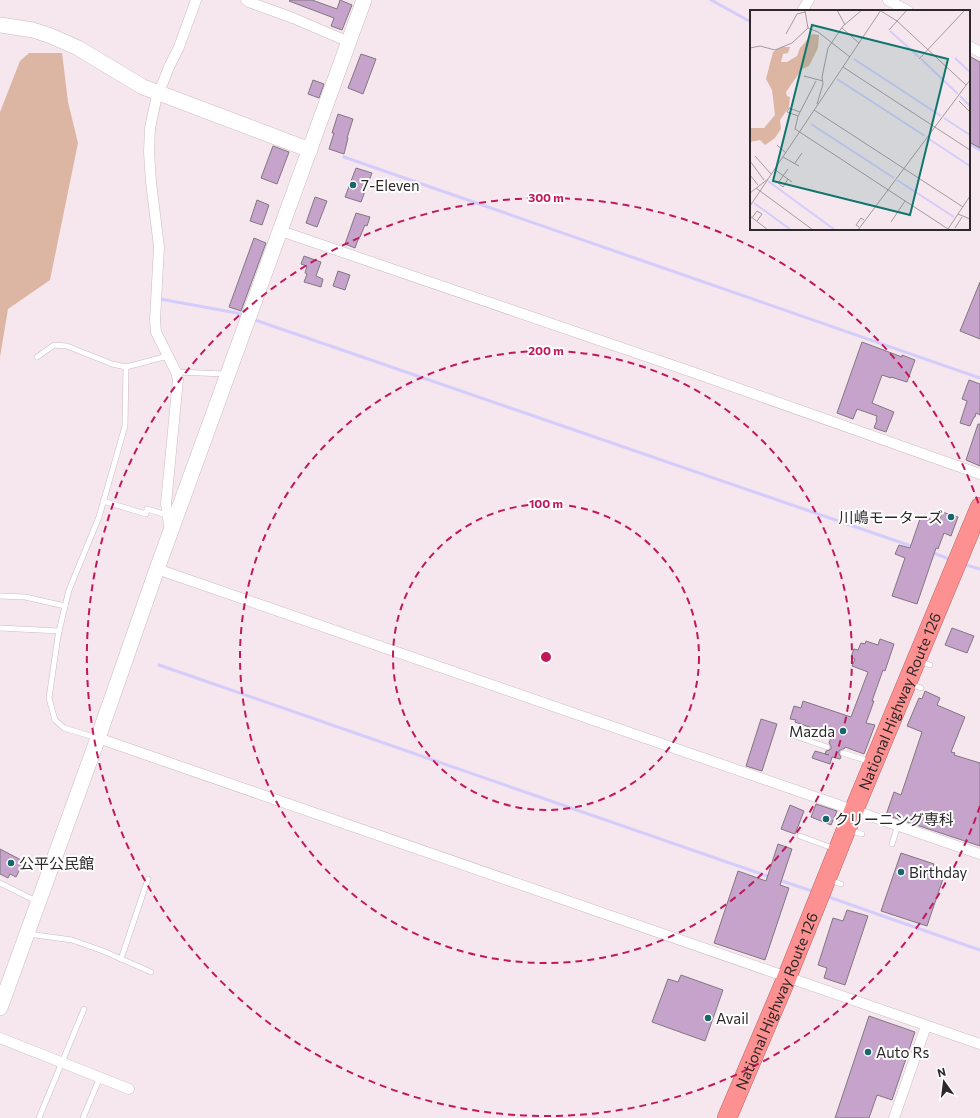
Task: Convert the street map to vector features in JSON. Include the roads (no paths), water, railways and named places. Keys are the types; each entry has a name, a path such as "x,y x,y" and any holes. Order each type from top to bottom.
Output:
{"highway":[{"name":"National Highway Route 126","path":"727,1118 787,977 834,881 845,837 854,810 874,763 914,686 980,507"}],"street":[{"path":"170,532 166,504 178,378 156,332 155,320 159,247 151,182 149,152 150,128 156,100 169,67 179,47 196,0"},
{"path":"246,0 349,42"},
{"path":"0,1008 98,738 170,532 364,0"},
{"path":"803,10 809,0"},
{"path":"888,0 906,10"},
{"path":"0,25 33,30 51,36 78,48 143,87 310,150"},
{"path":"970,47 980,52"},
{"path":"281,231 692,372 980,474"},
{"path":"157,569 980,854"},
{"path":"98,738 500,879 980,1044"},
{"path":"894,1118 926,1026"},
{"path":"0,1038 129,1089"}],"lane":[{"path":"37,357 54,345 68,346 112,364 126,367 168,356"},
{"path":"98,738 64,728 55,720 49,698 59,631 65,606 99,517 124,426 126,367"},
{"path":"176,372 228,374"},
{"path":"103,501 146,514 148,509 167,515"},
{"path":"0,596 25,597 65,606"},
{"path":"0,628 59,631"},
{"path":"792,735 827,747"},
{"path":"843,753 874,763"},
{"path":"892,844 898,825"},
{"path":"800,836 845,837"},
{"path":"121,959 148,880"},
{"path":"0,883 39,902"},
{"path":"27,934 72,940 151,972"},
{"path":"39,1118 84,1009"},
{"path":"83,1118 100,1077"}],"waterway":[{"path":"711,0 750,21"},
{"path":"970,145 980,150"},
{"path":"344,157 980,378"},
{"path":"160,299 237,313 245,316"},
{"path":"252,319 914,547"},
{"path":"931,552 952,560"},
{"path":"963,564 980,569"},
{"path":"159,665 770,877"},
{"path":"779,880 815,892"},
{"path":"826,896 980,950"}],"place":[{"name":"7-Eleven","path":"353,185"},
{"name":"川嶋モーターズ","path":"951,517"},
{"name":"Mazda","path":"843,731"},
{"name":"クリーニング専科","path":"826,819"},
{"name":"公平公民館","path":"11,863"},
{"name":"Birthday","path":"901,872"},
{"name":"Avail","path":"708,1018"},
{"name":"Auto Rs","path":"868,1052"}]}
